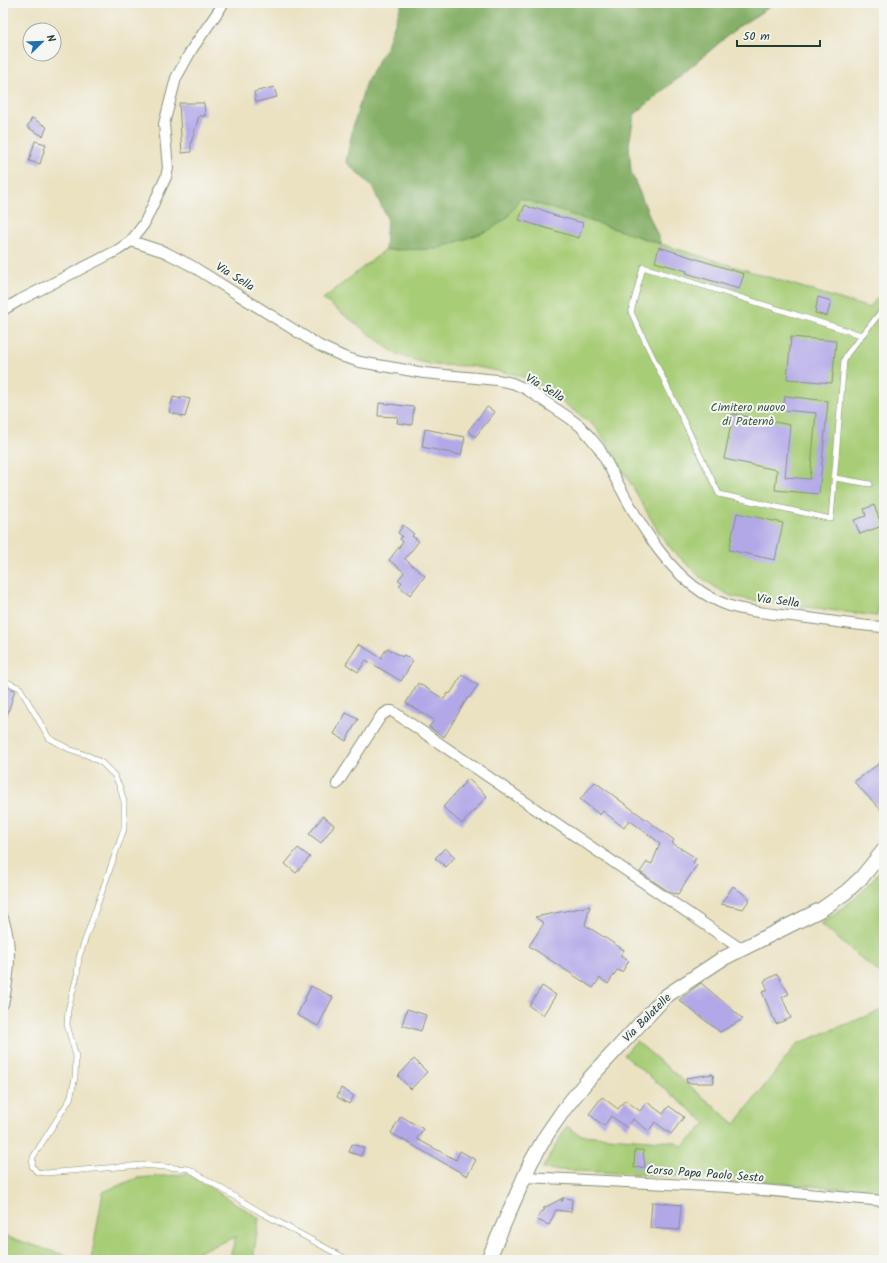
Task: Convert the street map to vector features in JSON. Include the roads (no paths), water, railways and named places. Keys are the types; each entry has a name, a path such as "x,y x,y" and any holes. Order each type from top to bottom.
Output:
{"street":[{"path":"3,310 118,250 131,241 144,224 166,177 168,168 164,124 176,78 192,49 224,3"},
{"name":"Via Sella","path":"131,241 165,252 192,266 320,346 344,357 360,362 424,373 497,380 512,383 526,389 568,417 590,437 599,448 640,523 655,545 667,560 694,586 717,601 744,610 884,627"},
{"path":"337,784 381,716 388,710 392,711 741,949"},
{"name":"Via Balatelle","path":"488,1260 531,1162 564,1108 666,996 722,959 822,909 846,892 883,853"},
{"path":"3,918 9,946 9,970 3,1004"},
{"name":"Corso Papa Paolo Sesto","path":"525,1177 728,1187 884,1201"}],"lane":[{"path":"862,335 643,267 631,312 719,494 831,519 844,360 846,354 862,335 884,308"},
{"path":"835,478 870,484"},
{"path":"3,680 20,688 49,738 69,749 102,762 114,774 120,787 124,802 124,829 79,957 77,975 68,1010 67,1025 76,1056 75,1078 72,1092 70,1099 32,1157 32,1166 37,1172 46,1173 142,1165 189,1169 262,1213 348,1260"}],"park label":[{"name":"Cimitero nuovo di Paternò","path":"748,414"}]}
